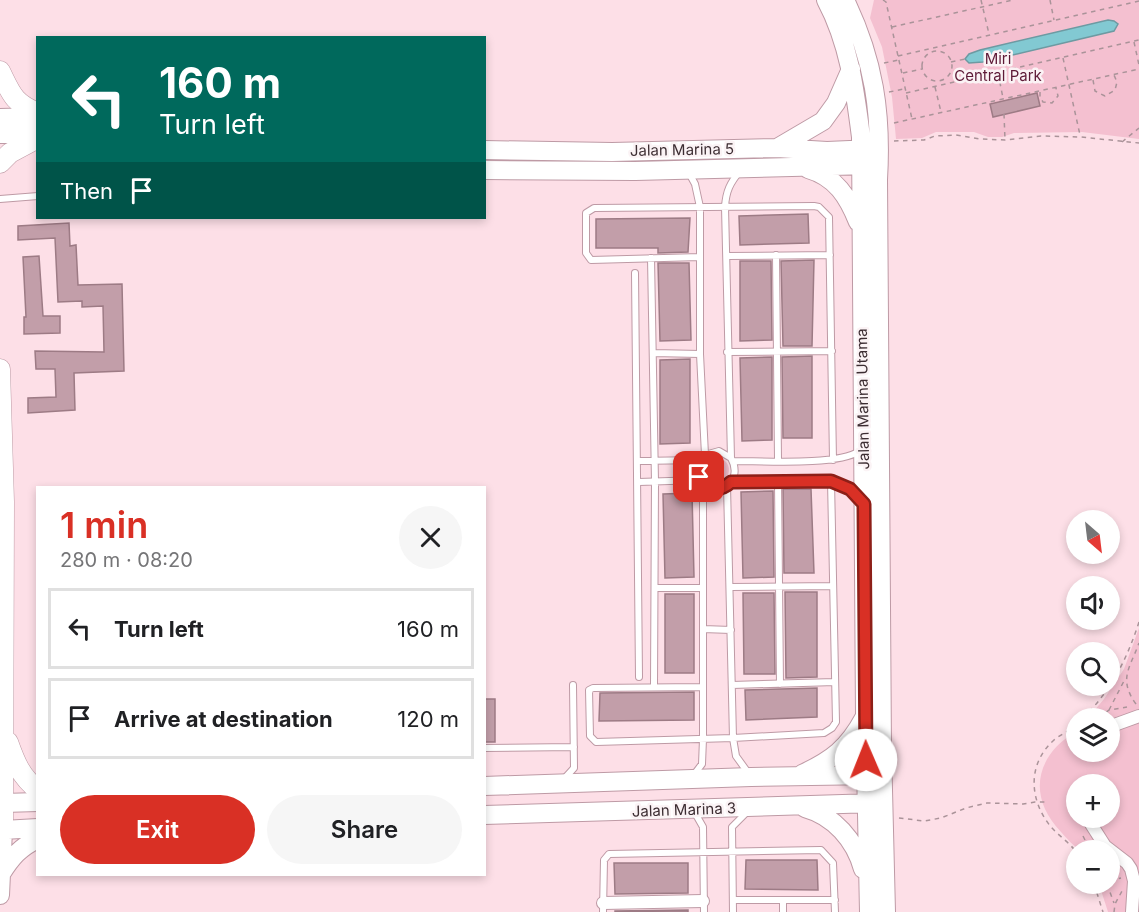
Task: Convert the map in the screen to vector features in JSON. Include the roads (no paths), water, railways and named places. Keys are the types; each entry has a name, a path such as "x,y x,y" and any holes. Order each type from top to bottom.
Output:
{"main road":[{"name":"Jalan Marina Utama","path":"826,0 841,34 850,69 861,137 875,154 874,803 869,912"},
{"name":"Jalan Marina Utama","path":"845,0 858,27 872,75 879,125 861,230 865,716 874,775"},
{"path":"858,0 858,27"},
{"path":"777,148 823,121 836,103 850,69"},
{"path":"0,71 12,95 22,107 36,114"},
{"path":"0,118 36,115"},
{"path":"0,134 36,136"},
{"path":"0,163 10,153 36,137"},
{"name":"Jalan Marina 5","path":"486,150 612,152 777,148 875,154"},
{"name":"Jalan Marina 5","path":"486,170 687,170 802,167 875,154"},
{"path":"802,167 820,172 840,187 852,207 861,230"},
{"path":"0,369 4,502 4,728 0,895"},
{"path":"798,776 826,763 840,752 857,731 865,716"},
{"path":"4,728 20,772 27,782 36,789"},
{"name":"Jalan Marina 3","path":"486,786 874,775"},
{"path":"2,803 36,802"},
{"name":"Jalan Marina Utama","path":"874,803 886,912"},
{"name":"Jalan Marina 3","path":"486,815 874,803"},
{"path":"798,806 818,811 843,830 860,856 869,888"},
{"path":"1,830 36,828"},
{"path":"1,874 20,849 36,840"}],"street":[{"path":"1120,722 1138,712"},
{"path":"1094,828 1105,846 1127,862 1131,868 1134,881 1132,912"},
{"path":"603,908 704,906"}],"lane":[{"path":"742,169 730,183 726,193 725,207 727,352 732,460 735,472 729,484 730,587 733,738 736,756 751,777"},
{"path":"687,170 695,184 700,207 703,458 697,471 701,482 704,739 702,764 691,779"},
{"path":"0,199 36,196"},
{"path":"700,257 591,260 586,253 586,213 594,208 819,207 829,217 833,460"},
{"path":"776,255 778,460"},
{"path":"727,256 830,255"},
{"path":"651,258 655,482 654,686"},
{"path":"636,273 639,677"},
{"path":"727,352 832,351"},
{"path":"653,353 700,354"},
{"path":"638,461 703,458 719,451 732,460 833,460 850,457 864,448"},
{"path":"639,482 701,482 714,489 729,484 831,481 850,489 864,504"},
{"path":"703,687 654,686 589,690 590,736 596,742 824,733 836,722 831,481"},
{"path":"778,482 780,684"},
{"path":"730,587 833,586"},
{"path":"655,588 702,588"},
{"path":"703,629 731,630"},
{"path":"732,685 835,682"},
{"path":"573,685 574,768 588,782"},
{"path":"486,748 573,747"},
{"path":"559,783 574,768"},
{"path":"733,912 732,827 751,808"},
{"path":"694,810 703,827 704,906"},
{"path":"603,908 604,860 609,854 821,850 833,862 835,912"},
{"path":"733,900 835,900"},
{"path":"783,900 783,912"}],"water":[{"path":"1108,20 1118,24 1114,31 983,62 969,63 965,59 969,54 980,50"}],"park label":[{"name":"Miri Central Park","path":"998,68"}]}
